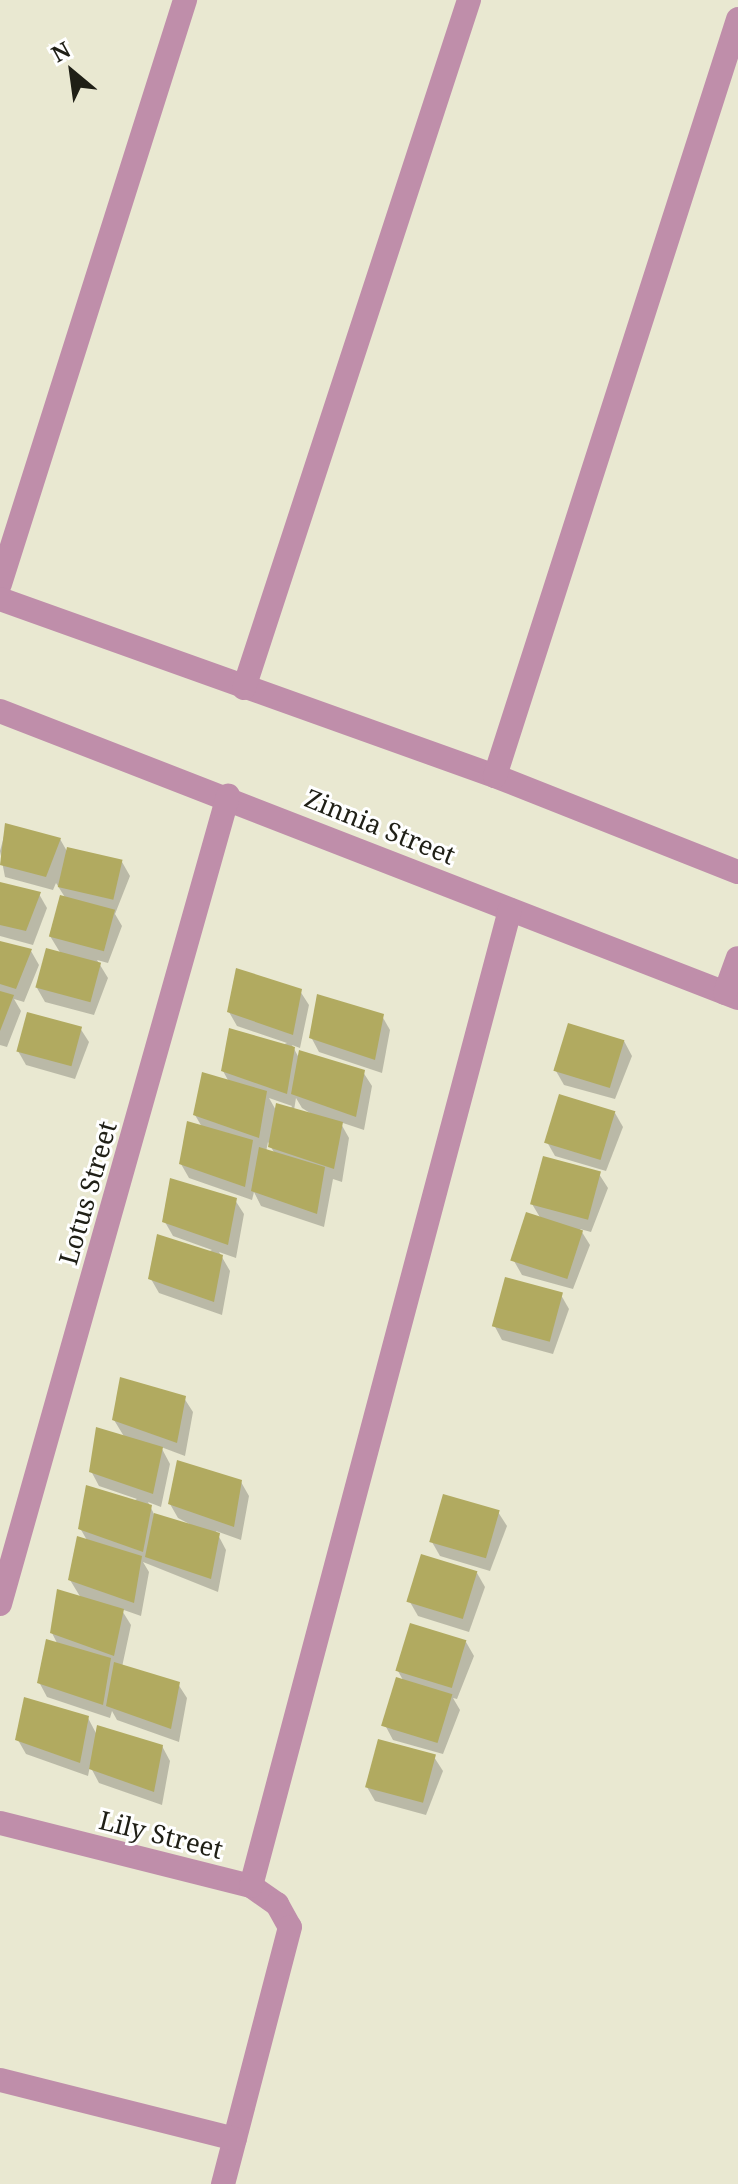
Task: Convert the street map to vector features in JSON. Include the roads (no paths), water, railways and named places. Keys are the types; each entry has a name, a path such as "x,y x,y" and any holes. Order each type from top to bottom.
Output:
{"street":[{"path":"0,584 185,0"},
{"path":"244,688 469,0"},
{"path":"495,776 738,19"},
{"path":"0,599 495,776 738,872"},
{"name":"Zinnia Street","path":"0,711 228,796 731,996"},
{"name":"Lotus Street","path":"0,1604 228,796"},
{"path":"251,1886 510,910"},
{"path":"731,996 738,958"},
{"name":"Lily Street","path":"0,1823 251,1886 277,1904 290,1927 235,2139"},
{"path":"0,2080 235,2139 223,2184"}]}
